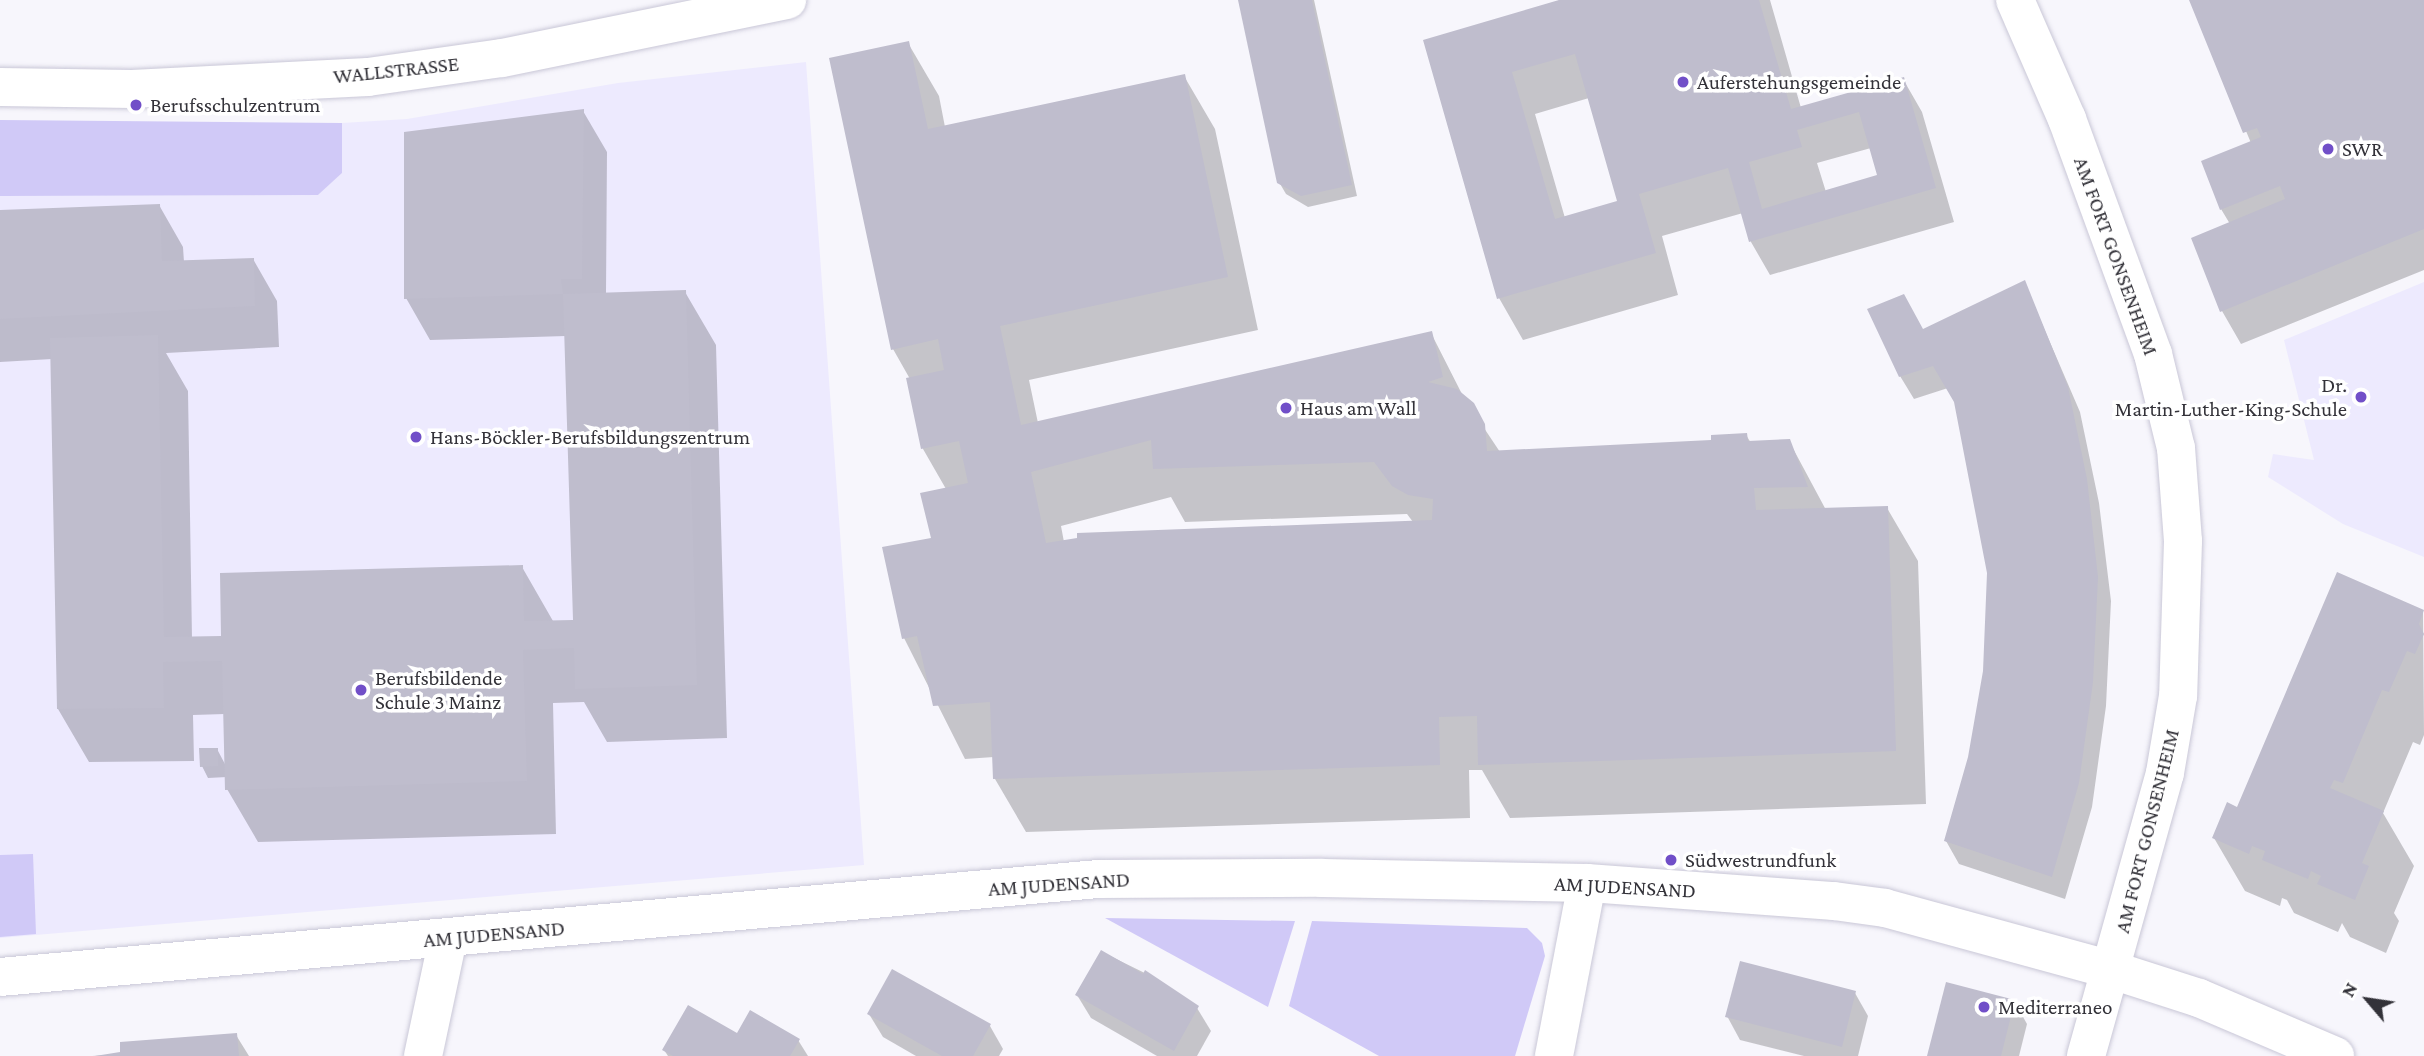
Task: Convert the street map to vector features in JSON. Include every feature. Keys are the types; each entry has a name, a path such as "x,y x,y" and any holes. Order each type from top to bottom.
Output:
{"street":[{"name":"WALLSTRASSE","path":"0,87 132,89 368,77 502,58 787,0"},
{"name":"AM FORT GONSENHEIM","path":"2015,0 2067,119 2153,354 2176,448 2183,541 2178,696 2165,773 2086,1056"},
{"name":"AM JUDENSAND","path":"0,977 1098,879 1587,883 1885,908 2112,970 2199,998 2335,1056"},
{"path":"1554,1056 1587,883"},
{"path":"423,1056 448,938"}],"shaded area":[{"name":"Hans-Böckler-Berufsbildungszentrum","path":"806,62 864,865 0,938 0,196 318,195 342,173 342,123 407,119 618,83"},
{"path":"0,120 342,123 342,173 318,195 0,196"},
{"name":"Dr. Martin-Luther-King-Schule","path":"2424,282 2424,557 2343,524 2268,477 2273,454 2314,460 2284,340"},
{"path":"33,854 36,934 0,937 0,855"},
{"path":"1105,918 1295,921 1268,1007"},
{"path":"1312,921 1527,928 1542,943 1545,956 1515,1056 1379,1056 1289,1006"}],"building":[{"path":"1238,0 1312,0 1352,185 1301,196 1277,183"},
{"path":"1559,0 1759,0 1791,109 1904,77 1936,188 1749,242 1728,168 1639,194 1656,253 1497,299 1423,40","holes":["1575,54 1617,201 1555,219 1512,72","1859,112 1877,175 1762,209 1749,162 1802,147 1797,130"]},
{"name":"SWR","path":"2189,0 2424,0 2424,229 2220,312 2191,238 2285,199 2280,186 2220,210 2201,161 2261,137 2257,128 2243,133"},
{"name":"Haus am Wall","path":"909,41 928,129 1185,74 1228,277 1000,326 1021,425 1432,331 1443,377 1428,382 1457,389 1474,403 1485,424 1487,451 1711,440 1711,435 1747,433 1748,441 1790,439 1808,487 1754,488 1756,510 1888,506 1896,751 1478,765 1477,716 1439,717 1440,765 993,779 990,702 933,706 917,636 902,639 882,547 931,538 920,493 968,483 959,441 921,449 906,378 944,370 938,339 891,350 829,58","holes":["1151,440 1153,469 1374,462 1392,486 1408,495 1433,499 1432,520 1077,533 1077,538 1046,543 1031,472"]},
{"path":"584,109 582,279 561,279 563,294 404,299 404,132"},
{"path":"160,204 162,261 254,258 255,306 0,319 0,210"},
{"path":"2025,280 2068,387 2087,479 2098,577 2093,682 2079,783 2052,877 1944,841 1968,757 1983,671 1987,573 1954,402 1933,366 1899,377 1867,309 1904,294 1923,329"},
{"path":"686,290 697,685 575,689 574,648 523,650 527,781 225,790 222,661 163,662 164,708 57,709 50,338 158,335 164,637 221,636 220,573 523,565 524,621 573,620 563,294"},
{"path":"2337,572 2424,610 2419,624 2424,634 2415,654 2407,651 2389,692 2382,690 2343,783 2334,780 2330,788 2384,811 2362,863 2369,866 2355,900 2317,884 2321,876 2311,871 2308,879 2262,860 2265,851 2252,846 2249,854 2212,838 2227,802 2237,807"},
{"path":"199,748 218,748 218,766 200,767"},
{"path":"1101,950 1143,974 1145,970 1199,1006 1174,1051 1075,995"},
{"path":"1740,961 1856,991 1842,1047 1725,1017"},
{"path":"892,969 991,1024 973,1056 942,1056 867,1014"},
{"path":"1946,982 2015,1000 2001,1056 1927,1056"},
{"path":"688,1005 737,1033 750,1010 800,1039 790,1056 673,1056 662,1050"},
{"path":"237,1033 239,1056 95,1056 120,1052 120,1042"}],"place":[{"name":"Auferstehungsgemeinde","path":"1683,82"},
{"name":"Berufsschulzentrum","path":"136,105"},
{"name":"SWR","path":"2328,149"},
{"name":"Dr. Martin-Luther-King-Schule","path":"2361,397"},
{"name":"Haus am Wall","path":"1286,408"},
{"name":"Hans-Böckler-Berufsbildungszentrum","path":"416,437"},
{"name":"Berufsbildende Schule 3 Mainz","path":"361,690"},
{"name":"Südwestrundfunk","path":"1671,860"},
{"name":"Mediterraneo","path":"1984,1007"}]}
